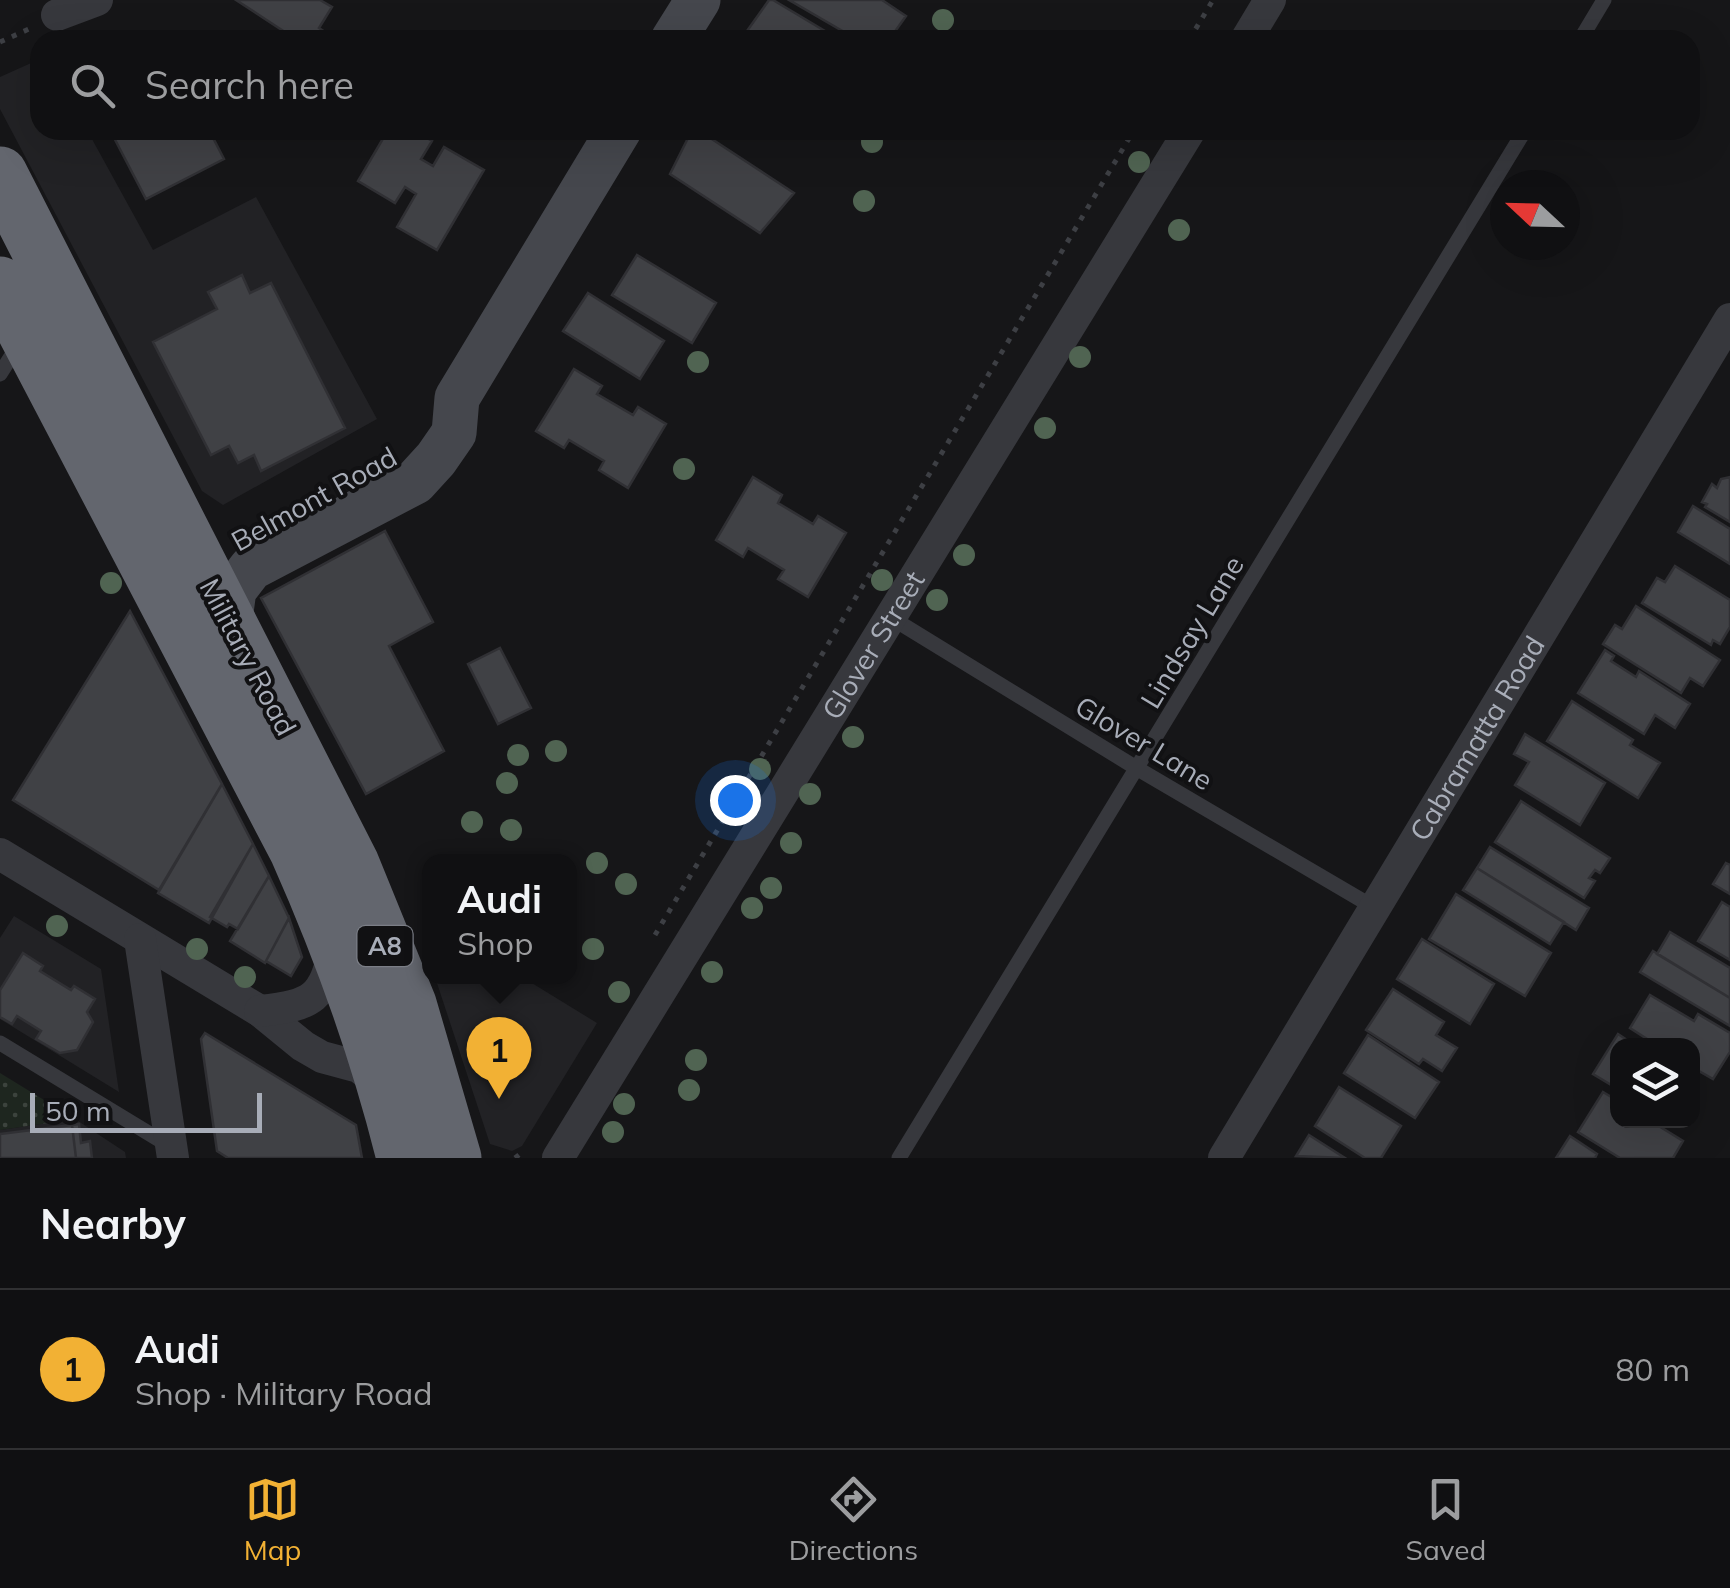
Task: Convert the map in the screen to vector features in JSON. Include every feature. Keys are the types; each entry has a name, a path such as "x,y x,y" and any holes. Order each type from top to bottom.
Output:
{"highway":[{"name":"Military Road","path":"0,174 178,573 335,946 387,1091 404,1158"},
{"name":"Military Road","path":"0,284 13,354 178,573 230,619 352,864 409,1004 454,1158"}],"street":[{"path":"56,16 97,0"},
{"path":"680,30 698,0"},
{"path":"1252,30 1270,0"},
{"name":"Belmont Road","path":"230,619 234,590 251,568 415,482 436,460 454,433 457,398 613,140"},
{"name":"Glover Street","path":"546,1148 890,617 1184,140"},
{"name":"Cabramatta Road","path":"1224,1158 1730,319"},
{"name":"Belmont Road","path":"178,573 394,461 430,415 457,398"},
{"path":"0,854 260,1011 302,1046 322,1057 359,1067 387,1091"},
{"path":"140,939 172,1153"},
{"path":"260,1011 303,1004 318,996 329,976 335,946"}],"lane":[{"path":"1586,30 1604,0"},
{"name":"Lindsay Lane","path":"899,1158 1519,140"},
{"name":"Glover Lane","path":"890,617 1374,908"},
{"path":"0,1042 172,1153"}],"path":[{"path":"1195,30 1213,0"},
{"name":"Glover Street","path":"652,939 1128,140"},
{"path":"515,1158 546,1148"}],"shaded area":[{"path":"30,64 30,140 92,140 153,250 256,197 377,419 223,505 202,491 0,109 0,77"},
{"path":"14,916 101,969 119,1092 0,1019 0,938"},
{"path":"437,984 533,984 597,1023 522,1146 512,1151 490,1144"},
{"path":"0,1073 75,1119 0,1130"},
{"path":"75,1119 125,1152 126,1158 0,1158 0,1130"}],"building":[{"path":"236,0 320,0 332,7 319,28 322,30 282,30"},
{"path":"769,0 773,0 823,30 748,30"},
{"path":"789,0 882,0 906,16 896,30 841,30"},
{"path":"115,140 214,140 224,159 146,199"},
{"path":"382,140 430,140 421,159 433,166 444,147 484,170 437,250 397,227 416,194 405,187 395,203 358,181"},
{"path":"687,140 713,140 794,193 760,233 670,174"},
{"path":"637,255 716,303 692,343 612,295"},
{"path":"242,275 250,293 271,283 345,428 261,471 254,455 238,463 229,446 211,455 153,342 217,309 208,292"},
{"path":"588,293 664,341 640,379 563,331"},
{"path":"574,369 602,386 597,394 633,415 638,407 666,424 628,488 599,470 604,461 569,440 564,448 536,431"},
{"path":"753,477 782,495 778,503 813,524 818,516 846,533 808,597 778,579 784,570 748,548 743,557 716,540"},
{"path":"1730,477 1730,522 1702,502 1712,484 1717,488 1721,479"},
{"path":"1693,506 1730,529 1730,564 1678,532"},
{"path":"385,531 433,622 389,646 444,751 366,794 261,598"},
{"path":"1675,566 1730,600 1730,627 1720,644 1713,640 1711,645 1642,603 1657,578 1665,582"},
{"path":"1636,606 1720,660 1703,686 1690,678 1681,693 1603,644 1615,625 1622,629"},
{"path":"130,611 222,784 159,890 13,800"},
{"path":"500,648 531,708 498,724 468,664"},
{"path":"1605,650 1614,656 1611,661 1636,677 1639,671 1690,704 1675,728 1655,715 1644,734 1578,693"},
{"path":"1572,701 1633,740 1630,745 1660,763 1638,798 1547,741"},
{"path":"1525,734 1605,783 1580,825 1515,785 1529,762 1514,754"},
{"path":"222,784 253,844 209,923 158,893"},
{"path":"1521,801 1610,858 1600,873 1595,870 1589,878 1595,881 1584,898 1495,842"},
{"path":"253,844 269,876 238,929 229,924 227,927 210,917"},
{"path":"1490,847 1589,908 1576,930 1477,868"},
{"path":"1726,863 1730,865 1730,894 1713,884"},
{"path":"1477,868 1564,922 1550,944 1463,890"},
{"path":"269,876 289,918 265,963 230,941"},
{"path":"1456,894 1551,953 1525,996 1429,939"},
{"path":"1722,902 1730,907 1730,960 1698,941"},
{"path":"289,918 302,957 291,976 266,961"},
{"path":"1670,932 1730,968 1730,998 1657,954"},
{"path":"1422,939 1494,984 1470,1024 1397,979"},
{"path":"1653,951 1730,998 1730,1026 1640,972"},
{"path":"23,953 43,966 40,971 95,999 87,1012 93,1022 77,1050 60,1053 36,1039 41,1031 17,1016 12,1024 0,1017 0,990"},
{"path":"1393,989 1444,1022 1436,1035 1457,1048 1442,1071 1423,1059 1419,1064 1366,1030"},
{"path":"1650,995 1694,1021 1698,1014 1730,1033 1730,1052 1713,1079 1700,1072 1700,1038 1646,1038 1630,1028"},
{"path":"205,1033 356,1125 362,1158 228,1158 217,1151 201,1039"},
{"path":"1368,1035 1439,1082 1415,1118 1344,1073"},
{"path":"1610,1047 1610,1084 1593,1074"},
{"path":"1339,1087 1401,1126 1381,1158 1365,1158 1315,1126"},
{"path":"1603,1092 1610,1096 1610,1128 1662,1128 1683,1141 1673,1158 1620,1158 1578,1132"},
{"path":"79,1124 81,1143 90,1141 92,1158 76,1158 72,1125"},
{"path":"72,1125 76,1158 0,1158 0,1134"},
{"path":"1309,1135 1345,1158 1296,1156"},
{"path":"1570,1136 1597,1154 1595,1158 1556,1158"}],"place":[{"name":"Audi","path":"499,1099"}]}
